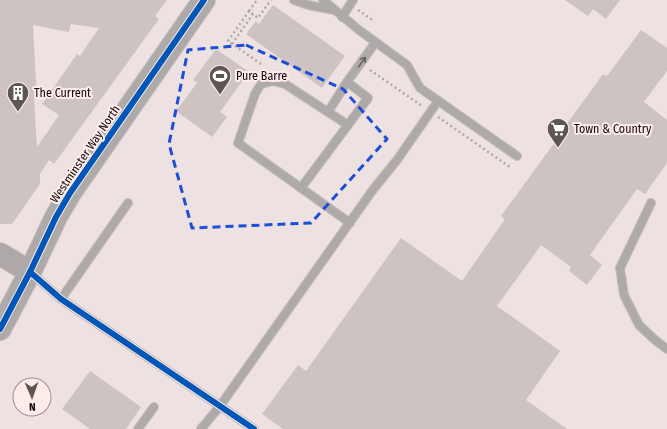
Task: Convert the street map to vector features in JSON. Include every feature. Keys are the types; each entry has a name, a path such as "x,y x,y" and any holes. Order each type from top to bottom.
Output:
{"highway":[{"path":"0,254 30,272"}],"street":[{"name":"Westminster Way North","path":"0,329 30,272 56,217 70,193 204,0"}],"lane":[{"path":"294,0 308,5 334,10"},
{"path":"323,0 375,43 407,65 420,88 517,156"},
{"path":"342,17 353,0"},
{"path":"328,112 375,43"},
{"path":"348,125 285,84 273,81 261,84 255,94 238,142 350,223"},
{"path":"301,188 368,98 347,82"},
{"path":"201,429 220,406 438,101"},
{"path":"651,202 620,268 624,295 639,325 667,349"},
{"path":"62,299 128,203"},
{"path":"30,272 62,299 254,429"},
{"path":"138,429 154,407"}],"path":[{"path":"257,0 228,40 261,64"},
{"path":"249,11 258,18 271,0"},
{"path":"232,44 253,14"}],"highlighted area":[{"path":"246,45 343,89 387,139 311,223 192,228 169,144 188,50"}],"building":[{"name":"The Current","path":"0,0 167,0 155,16 159,19 54,164 49,160 40,174 40,184 12,224 0,224","holes":["71,24 99,28 80,56 77,54 42,104 59,115 37,147 34,98 37,100 33,25 69,32"]},
{"path":"565,0 620,0 606,19 593,9 588,16"},
{"path":"273,5 345,56 322,88 246,34 256,21 259,24"},
{"path":"641,30 667,48 667,71 644,102 667,120 667,163 645,194 637,189 590,255 602,265 587,285 569,271 571,267 541,245 497,306 560,351 526,400 567,429 283,429 262,414 298,365 306,371 401,238 462,281 505,219 501,216 560,135 552,130 551,122 558,119 566,125 603,74 607,76"},
{"path":"216,49 249,72 220,112 227,117 212,137 176,111 197,83 193,80"},
{"path":"90,371 141,407 126,429 90,429 62,409"}],"cycle path":[{"path":"0,329 30,272 56,217 70,193 204,0"},
{"path":"30,272 61,299 254,429"}],"place":[{"name":"Pure Barre","path":"220,96"},
{"name":"The Current","path":"18,112"},
{"name":"Town & Country","path":"558,148"}]}
